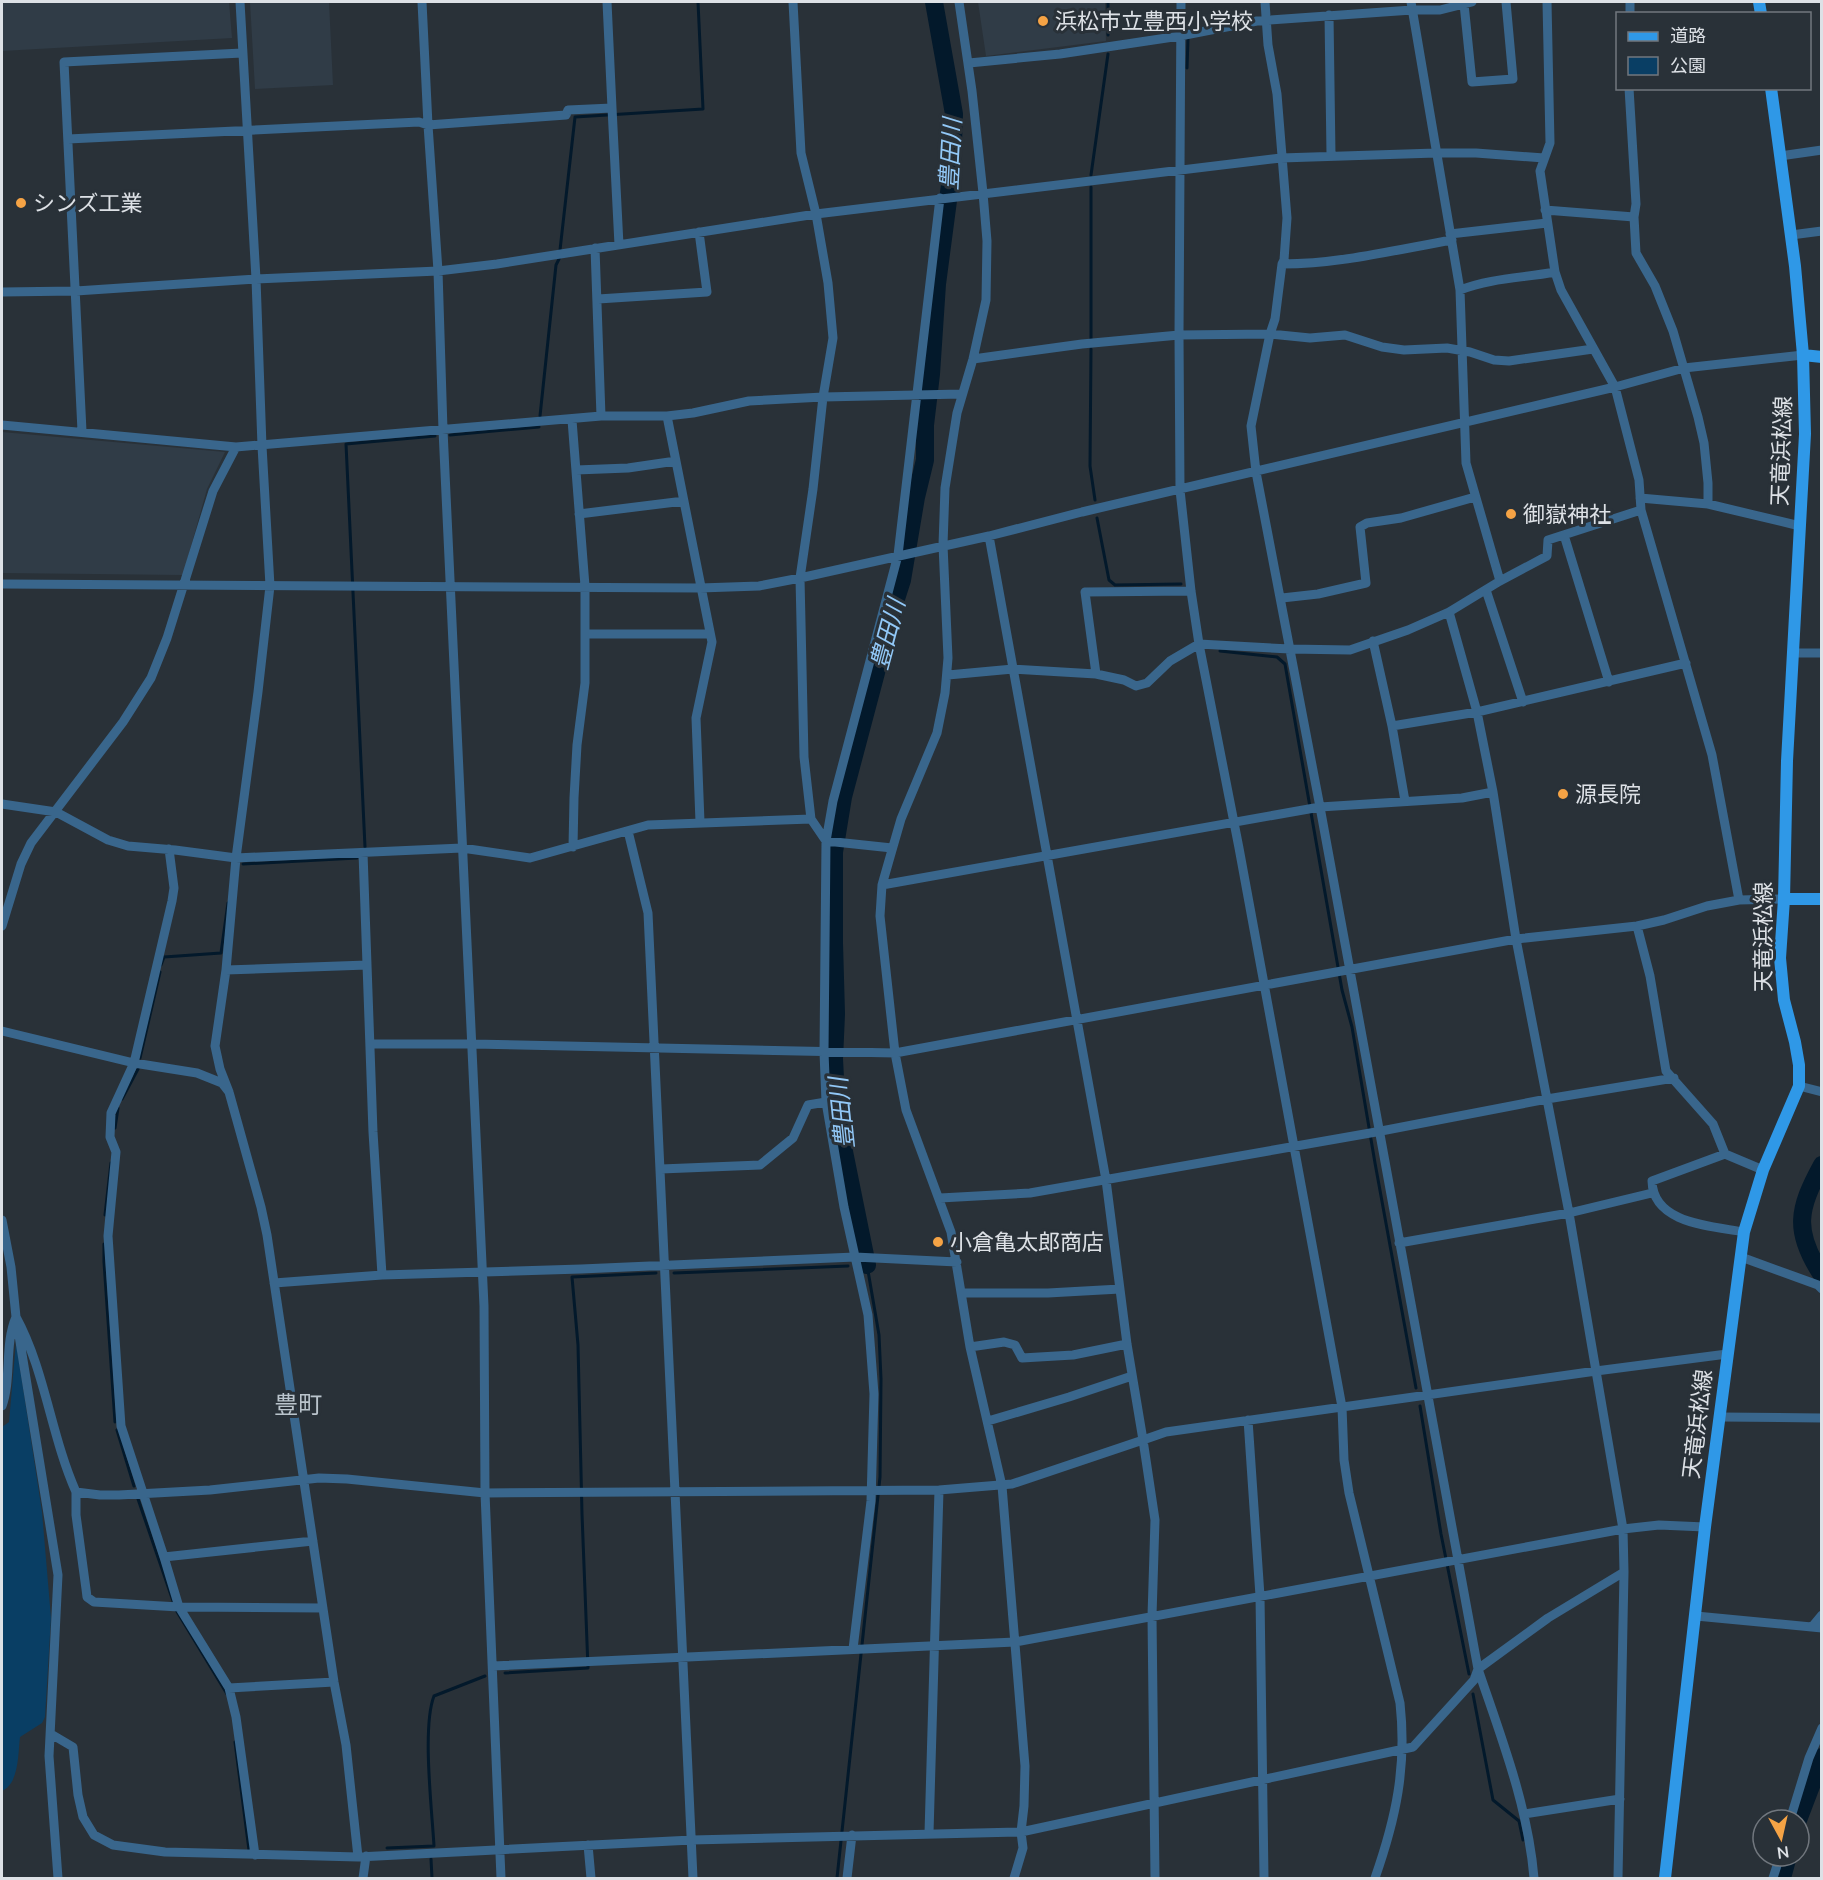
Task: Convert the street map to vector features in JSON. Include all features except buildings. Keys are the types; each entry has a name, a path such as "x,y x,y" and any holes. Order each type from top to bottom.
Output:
{"main road":[{"name":"天竜浜松線","path":"1665,1878 1705,1527 1744,1232 1763,1170 1799,1086 1799,1065 1784,1000 1780,958 1784,899 1786,761 1805,434 1803,355 1791,235 1771,90"},
{"path":"1803,355 1821,357"},
{"path":"1784,899 1821,899"}],"street":[{"path":"240,2 270,586 236,858 226,970 215,1046 261,1207 334,1682 346,1745 363,1878"},
{"path":"422,2 438,271 450,585 473,1044 484,1306 484,1493 501,1878"},
{"path":"606,2 619,245"},
{"path":"793,2 801,153 816,214 828,283 833,338 823,396 800,578 804,756 811,819 826,841 892,848"},
{"path":"959,2 969,63 983,194 988,250 987,300 951,441 945,488 943,545 948,675 937,733 901,819 882,885 881,928 895,1053 906,1110 951,1232 970,1347 1002,1486 1025,1766 1021,1832 1023,1848 1014,1878"},
{"path":"1181,2 1180,490 1198,644 1342,1407 1344,1460 1349,1493 1400,1703 1403,1761 1396,1810 1375,1878"},
{"path":"1264,2 1277,94 1287,218 1284,260 1275,319 1251,426 1256,472 1282,598 1313,808 1347,969 1399,1243 1455,1560 1478,1669 1524,1814 1534,1878"},
{"path":"969,63 1060,54 1266,20 1412,5 1440,10 1468,3 1472,82 1513,79 1506,2"},
{"path":"1547,2 1550,143 1540,171 1555,272 1561,290 1615,387 1639,480 1641,510 1712,755 1739,900"},
{"path":"1412,5 1460,290 1466,463 1500,581"},
{"path":"1329,15 1331,155"},
{"path":"82,431 64,62 242,53"},
{"path":"1629,90 1636,204 1636,253 1655,285 1673,331 1684,368 1704,443 1708,504"},
{"path":"68,139 566,116 568,110 612,113"},
{"path":"1780,156 1821,150"},
{"path":"2,292 76,291 256,279 438,271 816,214 1281,158 1476,153 1545,158"},
{"path":"854,1649 873,1490 873,1362 868,1315 826,1102 826,841 833,801 899,555 941,198"},
{"path":"1545,210 1635,217"},
{"path":"1282,264 1313,264 1394,252 1451,237 1548,223"},
{"path":"1791,235 1821,231"},
{"path":"598,298 707,292 699,232"},
{"path":"596,248 601,416"},
{"path":"1460,290 1510,278 1555,272"},
{"path":"973,359 1082,344 1179,335 1270,334 1310,338 1345,335 1382,347 1404,350 1447,348 1494,360 1509,361 1593,349"},
{"path":"2,584 700,588 759,586 989,536 1082,512 1615,387 1684,368 1803,355"},
{"path":"2,424 224,448 601,416 667,416 749,401 823,396 962,394"},
{"path":"667,416 712,642 696,718 700,822"},
{"path":"572,420 585,586 585,683 575,777 573,847"},
{"path":"2,926 21,864 31,843 123,722 151,678 213,491 236,447"},
{"path":"576,470 628,468 676,461"},
{"path":"1282,598 1318,594 1366,583 1360,527 1367,523 1401,518 1475,497"},
{"path":"1640,498 1708,504 1800,526"},
{"path":"579,514 684,501"},
{"path":"948,675 1013,669 1096,674 1124,680 1136,686 1147,683 1170,661 1198,644 1350,650 1408,630 1449,612 1547,556 1548,540 1641,510"},
{"path":"1564,535 1609,682"},
{"path":"989,536 1106,1180 1127,1344 1155,1520 1152,1616 1155,1878"},
{"path":"1486,590 1523,702"},
{"path":"1096,674 1085,592 1191,591"},
{"path":"1449,612 1477,712 1493,792 1516,939 1569,1213 1623,1528 1618,1878"},
{"path":"585,634 710,634"},
{"path":"1373,641 1392,726 1405,801"},
{"path":"1792,653 1821,653"},
{"path":"1392,726 1477,712 1686,663"},
{"path":"882,885 1313,808 1462,798 1493,792"},
{"path":"2,804 56,812 108,840 128,846 236,858 462,848 530,858 648,825 811,819"},
{"path":"628,831 648,912 693,1878"},
{"path":"169,849 173,895 134,1063 111,1113 110,1137 116,1152 108,1236 121,1426 164,1557 176,1607 230,1688 255,1851"},
{"path":"363,853 382,1275"},
{"path":"370,1044 895,1053 1516,939 1637,926 1707,906 1739,900 1784,899"},
{"path":"1637,926 1650,976 1666,1071 1713,1124 1725,1154"},
{"path":"226,970 367,965"},
{"path":"2,1031 134,1063 197,1073 222,1083 229,1092"},
{"path":"940,1198 1030,1193 1674,1078"},
{"path":"1799,1086 1821,1092"},
{"path":"661,1169 760,1166 793,1138 808,1105 826,1102"},
{"path":"1744,1232 1689,1221 1667,1212 1652,1193 1652,1181 1725,1154 1763,1170"},
{"path":"1399,1243 1569,1213 1652,1193"},
{"path":"2,1220 58,1575 49,1756 58,1878"},
{"path":"274,1283 382,1275 874,1257 957,1262"},
{"path":"1741,1257 1811,1282 1821,1289"},
{"path":"962,1293 1048,1293 1120,1289"},
{"path":"2,1406 6,1394 11,1328 16,1317"},
{"path":"16,1317 27,1337 50,1418 76,1491 80,1550 87,1597 94,1602 108,1604 323,1608"},
{"path":"970,1347 1004,1342 1015,1345 1022,1358 1073,1355 1127,1344"},
{"path":"76,1491 100,1495 210,1490 304,1480 346,1479 484,1493 939,1490 1002,1486 1166,1432 1727,1354"},
{"path":"988,1421 1132,1376"},
{"path":"1719,1417 1821,1418"},
{"path":"1248,1420 1260,1596 1264,1878"},
{"path":"929,1833 939,1490"},
{"path":"493,1666 1015,1642 1623,1528 1659,1525 1705,1527"},
{"path":"164,1557 313,1541"},
{"path":"51,1734 73,1747 78,1795 83,1816 94,1835 113,1845 143,1850 255,1851 362,1857 692,1840 1021,1832 1413,1747 1474,1680 1478,1669 1548,1618 1624,1572"},
{"path":"1696,1616 1817,1628 1821,1615"},
{"path":"230,1688 334,1682"},
{"path":"1794,1808 1821,1728"},
{"path":"1524,1814 1620,1799"},
{"path":"848,1878 850,1835"},
{"path":"588,1845 591,1878"}],"shaded area":[{"path":"2,2 229,2 232,38 2,51"},
{"path":"250,2 329,2 333,85 255,89"},
{"name":"浜松市立豊西小学校","path":"978,2 1105,2 1106,41 986,56"},
{"path":"2,432 225,452 207,489 183,575 2,573"}],"green space":[{"path":"16,1342 42,1512 51,1618 45,1717 42,1723 20,1737 15,1775 8,1787 2,1791 2,1427 9,1422"}],"waterway":[{"path":"540,416 575,117 703,109 698,2"},
{"name":"豊田川","path":"867,1265 837,1117 834,1059 836,1014 834,852 843,797 902,580 916,497 925,460 925,425 937,284 952,170 954,114 934,2"},
{"path":"1108,2 1108,35"},
{"path":"1187,68 1188,39"},
{"path":"1091,175 1108,54"},
{"path":"1091,187 1091,339"},
{"path":"1091,349 1090,466 1095,500"},
{"path":"450,435 539,427"},
{"path":"365,847 346,444 435,436"},
{"path":"1097,518 1109,580 1115,585 1181,584"},
{"path":"1220,651 1277,657 1285,664 1342,990 1352,1027 1416,1388"},
{"path":"243,864 357,858"},
{"path":"161,965 164,957 221,953 228,903"},
{"path":"140,1058 160,972"},
{"path":"122,1099 138,1069"},
{"path":"115,1128 118,1108"},
{"path":"105,1215 111,1163"},
{"path":"1822,1165 1808,1195 1802,1220 1806,1245 1822,1275"},
{"path":"104,1244 115,1422"},
{"path":"837,1878 880,1477 879,1335 867,1265 862,1265"},
{"path":"674,1273 848,1266"},
{"path":"505,1673 588,1668 578,1345 572,1277 656,1273"},
{"path":"1420,1406 1441,1534 1469,1674"},
{"path":"117,1430 134,1486"},
{"path":"138,1499 173,1601"},
{"path":"176,1610 227,1694"},
{"path":"387,1848 434,1846 428,1748 430,1710 434,1696 485,1676"},
{"path":"1473,1694 1493,1800 1519,1821 1523,1840"},
{"path":"235,1742 249,1850"},
{"path":"1803,1808 1822,1757"},
{"path":"431,1859 432,1878"},
{"path":"1782,1878 1785,1868"}],"place":[{"name":"浜松市立豊西小学校","path":"1043,21"},
{"name":"シンズ工業","path":"21,203"},
{"name":"御嶽神社","path":"1511,514"},
{"name":"源長院","path":"1563,794"},
{"name":"小倉亀太郎商店","path":"938,1242"}],"district":[{"name":"豊町","path":"298,1404"}]}
